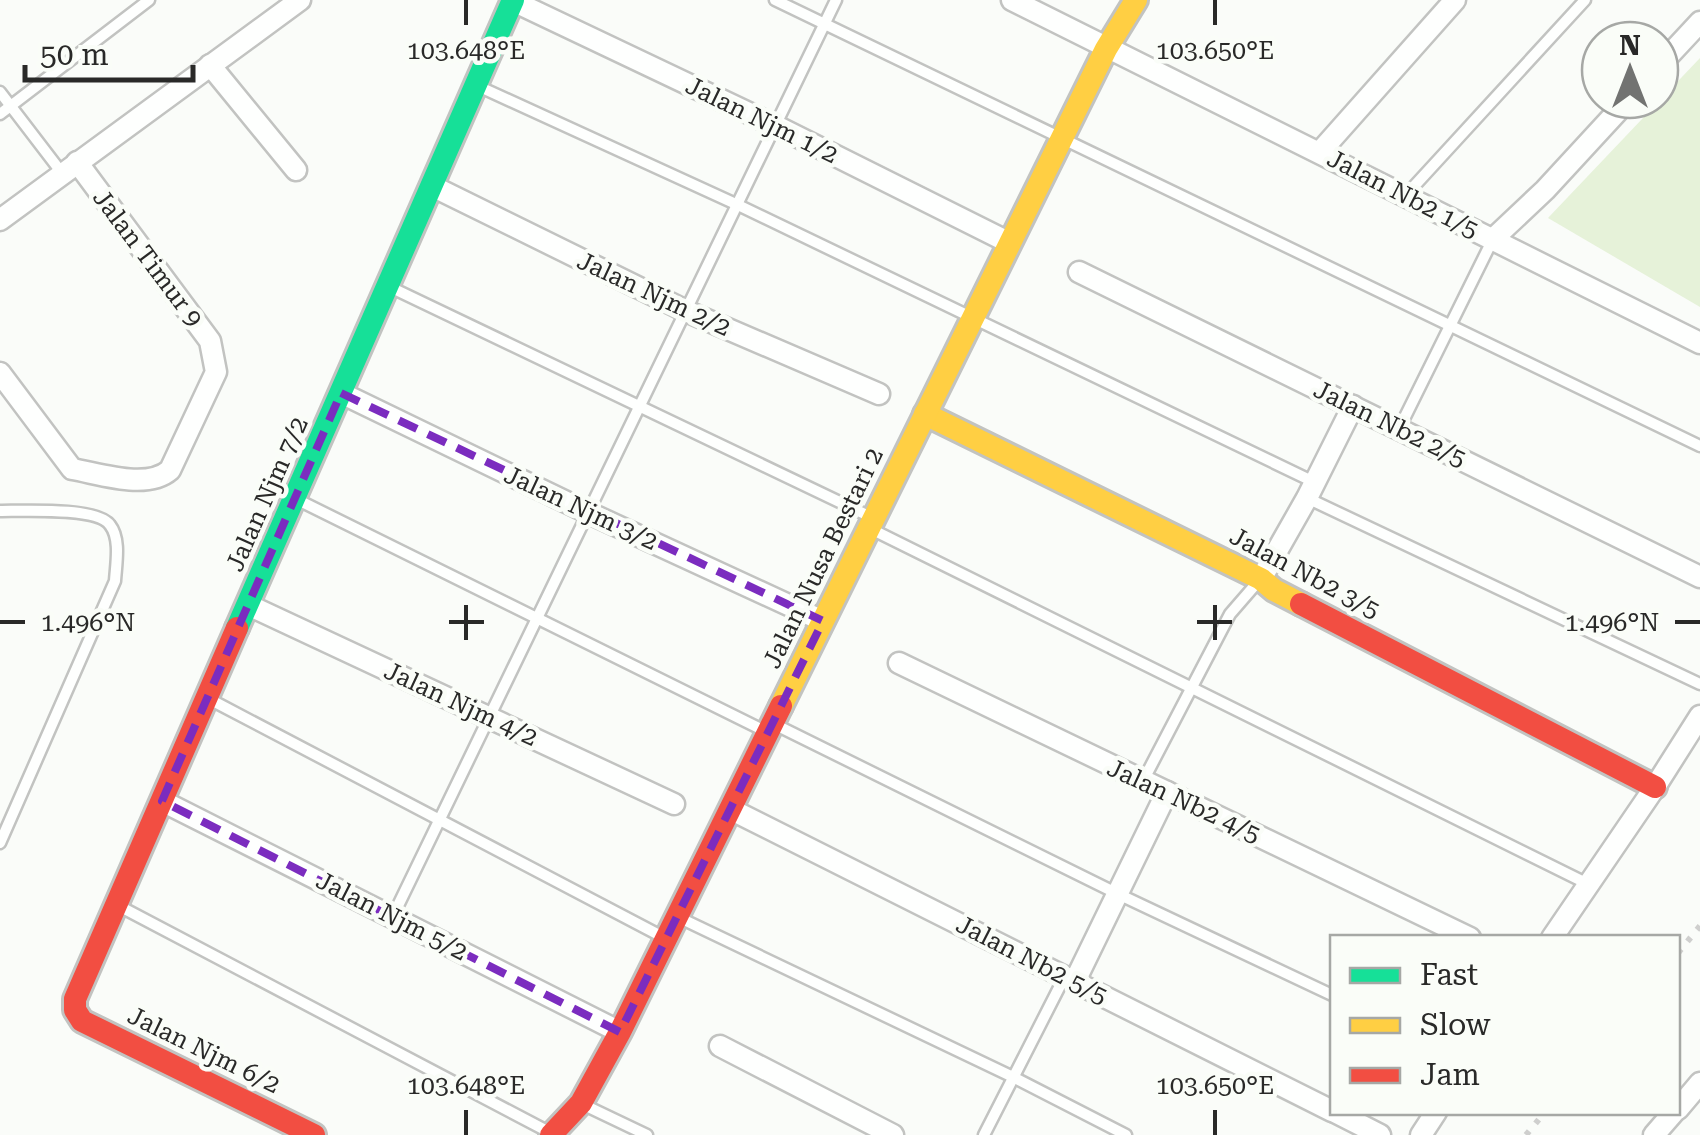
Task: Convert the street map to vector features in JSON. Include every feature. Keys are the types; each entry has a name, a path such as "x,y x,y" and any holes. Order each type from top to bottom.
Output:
{"street":[{"path":"0,220 300,0"},
{"name":"Jalan Njm 7/2","path":"75,1010 75,999 513,0"},
{"name":"Jalan Njm 1/2","path":"513,0 1010,243"},
{"name":"Jalan Nb2 1/5","path":"1012,0 1700,343"},
{"name":"Jalan Nusa Bestari 2","path":"552,1134 581,1103 620,1032 1106,48 1136,0"},
{"path":"1320,152 1454,0"},
{"path":"1680,44 1700,22"},
{"path":"210,65 296,170"},
{"path":"1493,239 1610,120"},
{"name":"Jalan Timur 9","path":"0,373 72,469 143,481 160,478 170,470 216,372 210,341 70,167"},
{"name":"Jalan Njm 2/2","path":"432,186 686,311 879,394"},
{"name":"Jalan Nb2 2/5","path":"1079,272 1700,577"},
{"name":"Jalan Njm 3/2","path":"341,393 823,621"},
{"path":"1261,579 1353,406"},
{"name":"Jalan Nb2 3/5","path":"926,414 1261,579 1274,590 1655,786"},
{"name":"Jalan Njm 4/2","path":"248,605 674,804"},
{"name":"Jalan Nb2 4/5","path":"898,663 1464,935"},
{"path":"1554,935 1700,716"},
{"path":"1070,978 1167,792"},
{"name":"Jalan Njm 5/2","path":"162,801 620,1032"},
{"name":"Jalan Nb2 5/5","path":"730,809 1330,1110"},
{"name":"Jalan Njm 6/2","path":"75,1010 82,1021 314,1135"},
{"path":"720,1046 892,1135"},
{"name":"Jalan Nb2 5/5","path":"1340,1115 1380,1135"},
{"path":"1654,1135 1675,1115"}],"lane":[{"path":"0,114 149,0"},
{"path":"775,0 1700,446"},
{"path":"394,916 836,0"},
{"path":"1406,196 1585,0"},
{"path":"476,85 738,205 972,319 1700,684"},
{"path":"0,92 70,167"},
{"path":"1399,429 1493,239"},
{"path":"388,286 640,406 1191,687 1589,884"},
{"path":"294,498 1330,994"},
{"path":"0,511 94,514 110,524 116,542 115,581 0,843"},
{"path":"1143,782 1230,614 1261,579"},
{"path":"207,698 667,938"},
{"path":"116,905 552,1134"},
{"path":"677,916 1014,1077 1126,1135"},
{"path":"984,1135 1070,978"},
{"path":"581,1103 647,1135"}],"highlighted area":[{"path":"341,393 823,621 620,1032 162,801"}],"green space":[{"path":"1700,58 1700,307 1548,218 1641,120 1680,120 1680,79"}],"railway":[{"path":"1680,951 1700,926"},
{"path":"1526,1135 1543,1115"}],"traffic: fast":[{"path":"237,628 513,0"}],"traffic: slow":[{"path":"781,706 1106,49 1136,0"},
{"path":"925,414 1261,579 1301,604"}],"traffic: jam":[{"path":"1301,604 1655,787"},
{"path":"237,628 75,999 75,1010 82,1021 314,1135"},
{"path":"551,1135 581,1103 620,1032 781,706"}]}
